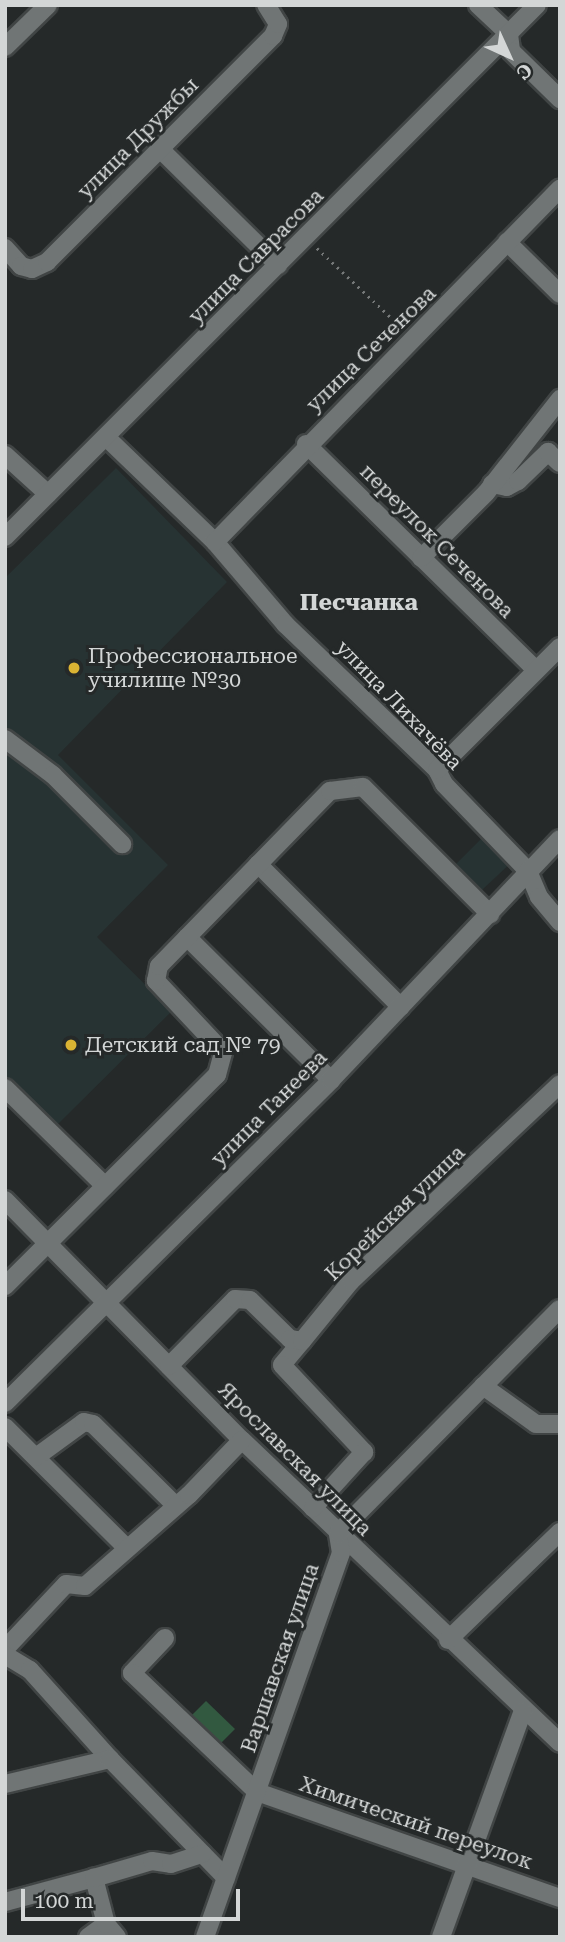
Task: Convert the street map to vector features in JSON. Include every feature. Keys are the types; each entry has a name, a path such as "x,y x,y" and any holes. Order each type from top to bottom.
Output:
{"street":[{"path":"5,47 48,5"},
{"name":"улица Дружбы","path":"5,248 21,266 32,269 47,262 273,36 278,24 266,5"},
{"path":"478,5 509,34 511,51 560,99"},
{"name":"улица Саврасова","path":"5,537 107,438 537,5"},
{"path":"159,148 278,265"},
{"name":"улица Сеченова","path":"215,542 306,444 560,189"},
{"path":"507,242 560,294"},
{"path":"421,558 492,484 560,399"},
{"name":"улица Лихачёва","path":"107,438 215,542 285,624 437,770 444,784 528,871 539,897 560,922"},
{"name":"переулок Сеченова","path":"306,444 536,670"},
{"path":"492,484 507,487 518,481 548,452 560,463"},
{"path":"5,455 48,494"},
{"path":"437,770 560,647"},
{"path":"5,739 53,775 121,845"},
{"path":"5,1286 217,1074 223,1052 156,981 159,966 330,791 363,787 491,914"},
{"name":"улица Танеева","path":"5,1403 331,1080 560,839"},
{"path":"258,864 401,1007"},
{"path":"187,937 331,1080"},
{"name":"Корейская улица","path":"313,1508 364,1452 282,1366 351,1281 560,1084"},
{"path":"5,1088 105,1186"},
{"name":"Ярославская улица","path":"5,1200 242,1440 448,1640 560,1744"},
{"path":"169,1366 235,1299 250,1300 290,1339 302,1341"},
{"path":"338,1533 560,1309"},
{"path":"483,1386 536,1424 560,1424"},
{"path":"36,1457 84,1422 93,1424 174,1504"},
{"path":"5,1427 126,1547"},
{"path":"5,1649 66,1584 85,1586 174,1504 189,1495 242,1440"},
{"path":"448,1640 560,1532"},
{"name":"Варшавская улица","path":"205,1937 341,1553 338,1533"},
{"path":"165,1638 132,1673 257,1792"},
{"path":"5,1655 30,1670 110,1759 226,1878"},
{"path":"442,1937 523,1711"},
{"path":"5,1784 110,1759"},
{"name":"Химический переулок","path":"257,1792 560,1898"},
{"path":"5,1902 152,1861 171,1864 202,1854"},
{"path":"88,1937 111,1930 94,1878"}],"path":[{"path":"315,246 411,337"}],"shaded area":[{"path":"116,468 227,582 58,755 168,865 97,937 172,1011 54,1128 5,1079 5,578"},
{"path":"486,834 513,861 482,890 456,864"}],"green space":[{"path":"206,1701 235,1729 217,1747 188,1719"}],"place":[{"name":"Профессиональное училище №30","path":"74,668"},
{"name":"Детский сад № 79","path":"71,1045"}],"district":[{"name":"Песчанка","path":"359,603"}]}
